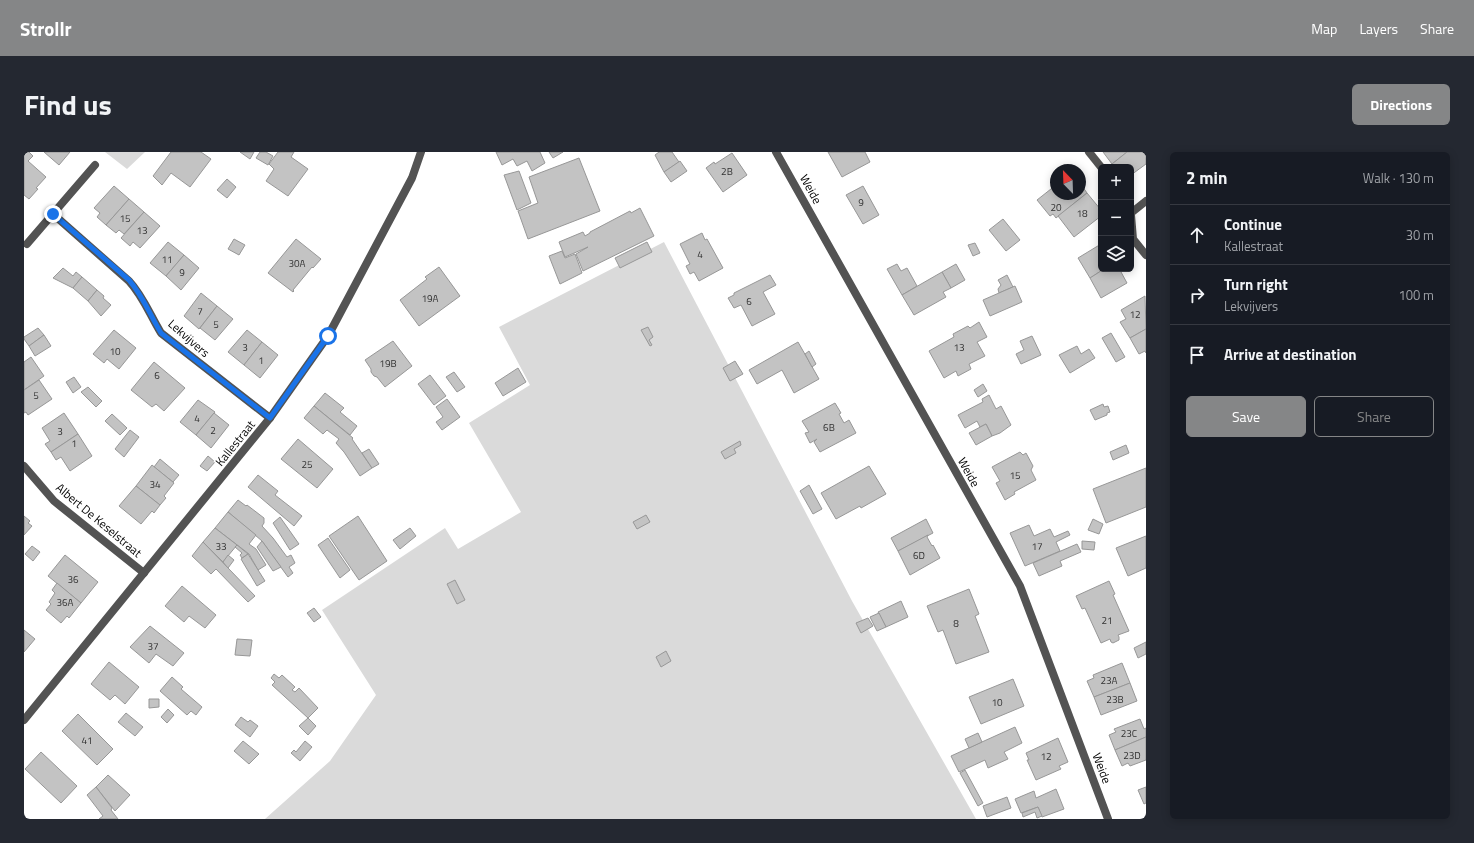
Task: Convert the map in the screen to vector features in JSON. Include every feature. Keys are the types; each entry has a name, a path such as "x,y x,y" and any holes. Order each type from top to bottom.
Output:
{"street":[{"name":"Kallestraat","path":"24,720 270,418 328,336 412,178 421,152"},
{"name":"Weide","path":"776,152 1020,586 1108,819"},
{"path":"1089,152 1099,164"},
{"path":"27,244 95,165"},
{"path":"1134,212 1146,202"},
{"name":"Lekvijvers","path":"53,214 129,280 138,291 161,333 270,418"},
{"path":"1133,236 1133,239 1146,255"},
{"name":"Albert De Keselstraat","path":"24,466 54,501 144,573"}],"shaded area":[{"path":"105,152 145,152 127,169"},
{"path":"664,242 852,601 976,819 265,819 330,761 376,695 322,610 445,528 458,549 521,512 469,423 530,385 499,327"}],"building":[{"path":"24,152 29,152 33,156 28,161 46,177 29,199 24,195"},
{"path":"44,152 70,152 59,165"},
{"path":"171,152 201,152 211,159 190,187 171,173 162,185 153,176"},
{"path":"240,152 254,152 250,159"},
{"path":"260,152 266,152 273,156 268,165 256,158"},
{"path":"278,152 294,152 291,157 308,169 288,196 266,181 274,169 269,164"},
{"path":"496,152 540,152 545,163 532,171 527,161 517,166 513,159 502,165"},
{"path":"549,152 563,152 553,158"},
{"path":"659,152 672,152 679,162 664,172 655,155"},
{"path":"828,152 865,152 870,162 842,177"},
{"path":"1103,152 1127,152 1112,164"},
{"path":"1127,152 1143,152 1146,156 1146,164 1134,173 1134,164 1112,164"},
{"path":"732,153 747,175 723,192 706,168"},
{"path":"579,158 600,211 528,239 518,211 538,203 529,177"},
{"path":"680,161 687,171 671,182 664,172"},
{"path":"519,171 531,203 517,210 504,175"},
{"path":"227,179 236,187 227,198 217,190"},
{"path":"114,186 129,199 106,225 97,217 100,213 94,208"},
{"path":"863,186 879,215 863,224 846,195"},
{"path":"1050,190 1050,200 1078,200 1056,218 1053,214 1050,216 1037,200"},
{"path":"1087,193 1098,206 1098,218 1074,237 1058,216 1078,200 1086,200"},
{"path":"129,199 144,212 124,234 119,230 116,233 106,225"},
{"path":"640,208 654,236 583,271 576,254 588,247 565,257 559,242 583,232 585,236 630,211 631,213"},
{"path":"144,212 160,226 140,248 133,242 130,246 121,238"},
{"path":"1003,219 1020,240 1006,251 989,230"},
{"path":"702,233 705,240 707,239 723,268 699,281 694,272 690,274 686,266 690,264 680,244"},
{"path":"234,239 245,245 239,255 228,249"},
{"path":"296,239 321,259 313,268 312,267 293,290 293,292 268,273"},
{"path":"168,242 184,255 166,276 150,263"},
{"path":"647,242 652,252 620,268 615,258"},
{"path":"975,243 980,253 973,256 968,245"},
{"path":"1098,246 1098,272 1099,272 1090,278 1078,258"},
{"path":"562,251 565,258 575,254 582,273 560,284 549,256"},
{"path":"184,255 199,268 181,290 166,276"},
{"path":"897,264 901,271 907,268 917,286 902,295 887,269"},
{"path":"956,264 965,280 951,288 942,272"},
{"path":"439,267 460,296 419,326 400,300 427,279 425,277"},
{"path":"63,268 73,276 76,272 82,277 73,288 53,278"},
{"path":"942,272 951,288 943,292 946,297 914,315 902,295"},
{"path":"1099,272 1121,272 1127,283 1101,298 1090,278"},
{"path":"770,275 776,285 763,292 775,314 752,326 741,305 734,308 728,298 734,295 734,293"},
{"path":"1007,275 1013,287 999,293 998,289 1001,285 998,280"},
{"path":"82,277 97,290 88,301 73,288"},
{"path":"1015,286 1022,302 990,316 983,300"},
{"path":"97,290 111,305 101,316 88,301"},
{"path":"201,293 217,306 199,329 184,316"},
{"path":"1145,296 1146,329 1130,338 1120,322 1126,319 1121,310"},
{"path":"217,306 233,319 215,340 200,328"},
{"path":"979,322 987,337 977,342 985,356 969,364 971,369 958,376 956,371 944,378 929,351 954,337 953,334 968,326 970,328"},
{"path":"648,327 653,337 649,340 652,345 650,346 641,330"},
{"path":"38,328 44,335 29,346 24,337"},
{"path":"1146,329 1146,353 1145,351 1139,354 1130,338"},
{"path":"114,330 136,348 119,369 107,359 104,363 93,354"},
{"path":"247,330 262,342 244,365 228,352"},
{"path":"1111,333 1125,357 1116,362 1102,338"},
{"path":"44,335 51,346 35,356 29,346"},
{"path":"1032,336 1041,355 1021,364 1016,354 1024,350 1020,341"},
{"path":"393,341 412,366 385,387 371,372 371,369 365,360"},
{"path":"262,342 278,355 260,378 244,365"},
{"path":"798,342 819,379 794,393 782,370 757,384 749,370"},
{"path":"1077,346 1081,354 1089,349 1095,358 1070,373 1059,355"},
{"path":"809,351 816,364 812,367 805,354"},
{"path":"31,357 44,376 24,390 24,362"},
{"path":"735,361 743,374 730,381 723,368"},
{"path":"154,362 185,388 164,411 156,404 152,407 131,390"},
{"path":"518,368 526,382 503,396 495,383"},
{"path":"454,372 465,387 457,392 446,377"},
{"path":"430,375 446,396 434,405 418,384"},
{"path":"74,377 81,387 73,393 66,382"},
{"path":"39,380 52,399 28,415 26,412 24,413 24,390"},
{"path":"983,384 987,391 978,397 974,390"},
{"path":"88,387 102,401 96,407 81,392"},
{"path":"325,393 344,408 340,412 357,426 350,435 314,406"},
{"path":"989,395 996,409 1001,406 1011,425 1000,433 992,436 986,424 980,427 977,421 965,428 958,415 983,402 982,399"},
{"path":"447,399 460,417 442,430 436,422 443,417 436,407"},
{"path":"198,400 215,412 196,435 180,422"},
{"path":"835,403 841,413 839,414 844,423 849,420 856,433 820,452 814,442 817,439 810,443 805,433 809,432 802,421"},
{"path":"1103,404 1104,407 1108,406 1110,412 1107,413 1107,415 1095,420 1090,410"},
{"path":"314,406 353,438 352,439 372,468 360,476 336,443 339,439 327,430 323,434 304,418"},
{"path":"64,413 78,434 51,452 45,444 50,441 42,428"},
{"path":"214,413 229,425 211,448 196,435"},
{"path":"112,414 127,428 120,435 105,421"},
{"path":"986,424 992,436 976,445 969,433"},
{"path":"130,430 139,437 124,457 115,449"},
{"path":"78,434 92,456 70,471 61,457 56,460 51,452"},
{"path":"298,439 333,469 317,488 281,459"},
{"path":"740,441 741,445 734,449 736,453 725,459 721,452"},
{"path":"1126,445 1129,453 1113,460 1110,452"},
{"path":"369,449 379,464 372,468 362,453"},
{"path":"1020,452 1023,455 1026,453 1033,466 1031,470 1036,480 1014,492 1015,494 1005,500 996,483 1000,481 992,467"},
{"path":"208,456 215,462 207,471 200,466"},
{"path":"160,459 179,475 173,482 154,467"},
{"path":"152,465 174,483 164,496 166,498 160,505 136,486"},
{"path":"869,466 886,494 861,508 860,506 836,519 821,493"},
{"path":"1146,468 1146,507 1106,523 1093,489"},
{"path":"258,475 278,491 275,495 302,516 294,526 248,487"},
{"path":"809,485 822,509 813,514 800,491"},
{"path":"136,486 160,505 154,513 152,511 141,524 119,506"},
{"path":"238,500 264,518 264,523 262,526 287,557 291,555 295,563 289,567 293,573 288,577 262,541 228,512"},
{"path":"228,512 256,535 249,544 256,549 266,565 258,570 249,554 215,528"},
{"path":"646,515 650,522 637,529 633,522"},
{"path":"24,516 30,521 28,523 32,526 24,535"},
{"path":"358,516 387,561 359,580 329,536"},
{"path":"280,517 299,544 290,550 273,523"},
{"path":"926,519 933,533 898,551 891,538"},
{"path":"1093,519 1103,524 1099,534 1088,530"},
{"path":"1029,525 1034,536 1050,529 1054,537 1068,531 1070,535 1056,542 1060,551 1025,566 1010,533"},
{"path":"215,528 237,545 223,562 203,542"},
{"path":"410,528 416,536 400,549 393,540"},
{"path":"928,535 927,537 940,558 910,575 898,551"},
{"path":"1146,536 1146,568 1128,576 1116,548"},
{"path":"328,538 350,570 340,578 318,545"},
{"path":"262,541 281,567 273,571 257,547"},
{"path":"1082,541 1095,542 1094,550 1082,549"},
{"path":"203,542 255,596 248,602 216,569 211,574 192,556"},
{"path":"1077,544 1081,552 1060,561 1062,566 1039,576 1033,563"},
{"path":"237,545 248,554 242,558 240,555 242,553 235,547"},
{"path":"32,546 40,552 33,561 25,554"},
{"path":"248,554 265,581 257,586 241,559"},
{"path":"65,555 98,582 81,603 48,576"},
{"path":"228,555 234,560 228,568 223,562"},
{"path":"455,580 465,600 457,604 447,584"},
{"path":"1109,581 1115,594 1113,595 1129,631 1118,635 1119,640 1113,643 1110,639 1101,643 1085,608 1082,609 1076,596"},
{"path":"57,583 81,603 69,618 67,616 61,623 46,610 51,604 49,602 55,593 52,590"},
{"path":"182,586 216,615 205,628 189,616 184,622 165,606"},
{"path":"969,589 979,614 975,616 989,652 956,664 943,630 938,632 927,606"},
{"path":"901,601 908,617 886,627 878,612"},
{"path":"314,608 321,617 314,622 307,613"},
{"path":"879,613 886,627 877,631 870,617"},
{"path":"868,618 873,626 861,633 856,623"},
{"path":"150,626 184,653 173,666 156,654 149,663 130,647"},
{"path":"24,630 35,639 24,652"},
{"path":"237,639 252,640 250,656 235,655"},
{"path":"1146,642 1146,654 1138,658 1134,648"},
{"path":"666,651 671,661 661,667 656,657"},
{"path":"109,662 139,687 125,704 115,695 110,700 91,684"},
{"path":"1122,663 1130,683 1094,697 1087,681 1094,678 1093,675"},
{"path":"274,674 279,678 282,675 295,687 292,690 295,692 299,688 318,708 308,718 272,685 275,682 271,678"},
{"path":"172,677 183,687 181,689 202,707 196,715 191,711 187,715 160,691"},
{"path":"1013,679 1024,706 981,724 969,697"},
{"path":"1130,683 1137,701 1101,715 1094,697"},
{"path":"149,699 159,699 159,707 149,708"},
{"path":"168,709 174,715 167,723 161,717"},
{"path":"126,713 143,727 135,736 118,722"},
{"path":"78,714 113,749 97,765 62,731"},
{"path":"241,717 248,722 250,720 258,726 250,737 235,725"},
{"path":"308,718 316,726 308,735 299,726"},
{"path":"1140,719 1144,729 1146,728 1146,737 1115,750 1109,735 1116,732 1114,729"},
{"path":"1015,727 1022,743 1004,752 1008,759 988,768 985,760 959,772 951,756"},
{"path":"978,733 982,742 969,748 965,739"},
{"path":"1146,737 1146,760 1130,766 1128,763 1122,766 1115,750"},
{"path":"1058,738 1068,762 1059,766 1061,769 1036,780 1027,760 1029,760 1026,753"},
{"path":"243,741 259,754 249,764 234,751"},
{"path":"305,741 312,747 300,761 291,753 294,750 296,752"},
{"path":"41,752 77,786 61,803 25,769"},
{"path":"965,770 983,803 978,806 960,773"},
{"path":"108,775 130,795 115,811 96,787"},
{"path":"96,787 112,808 111,810 118,819 99,819 103,816 87,795"},
{"path":"1146,787 1146,803 1144,804 1138,790"},
{"path":"1056,789 1064,809 1042,817 1038,807 1021,813 1015,799 1034,791 1036,798"},
{"path":"1007,797 1011,808 987,817 983,806"},
{"path":"1038,807 1042,816 1037,818 1035,812 1023,817 1022,813"}],"route":[{"path":"53,214 129,280 138,291 161,333 270,418 328,336"}]}
